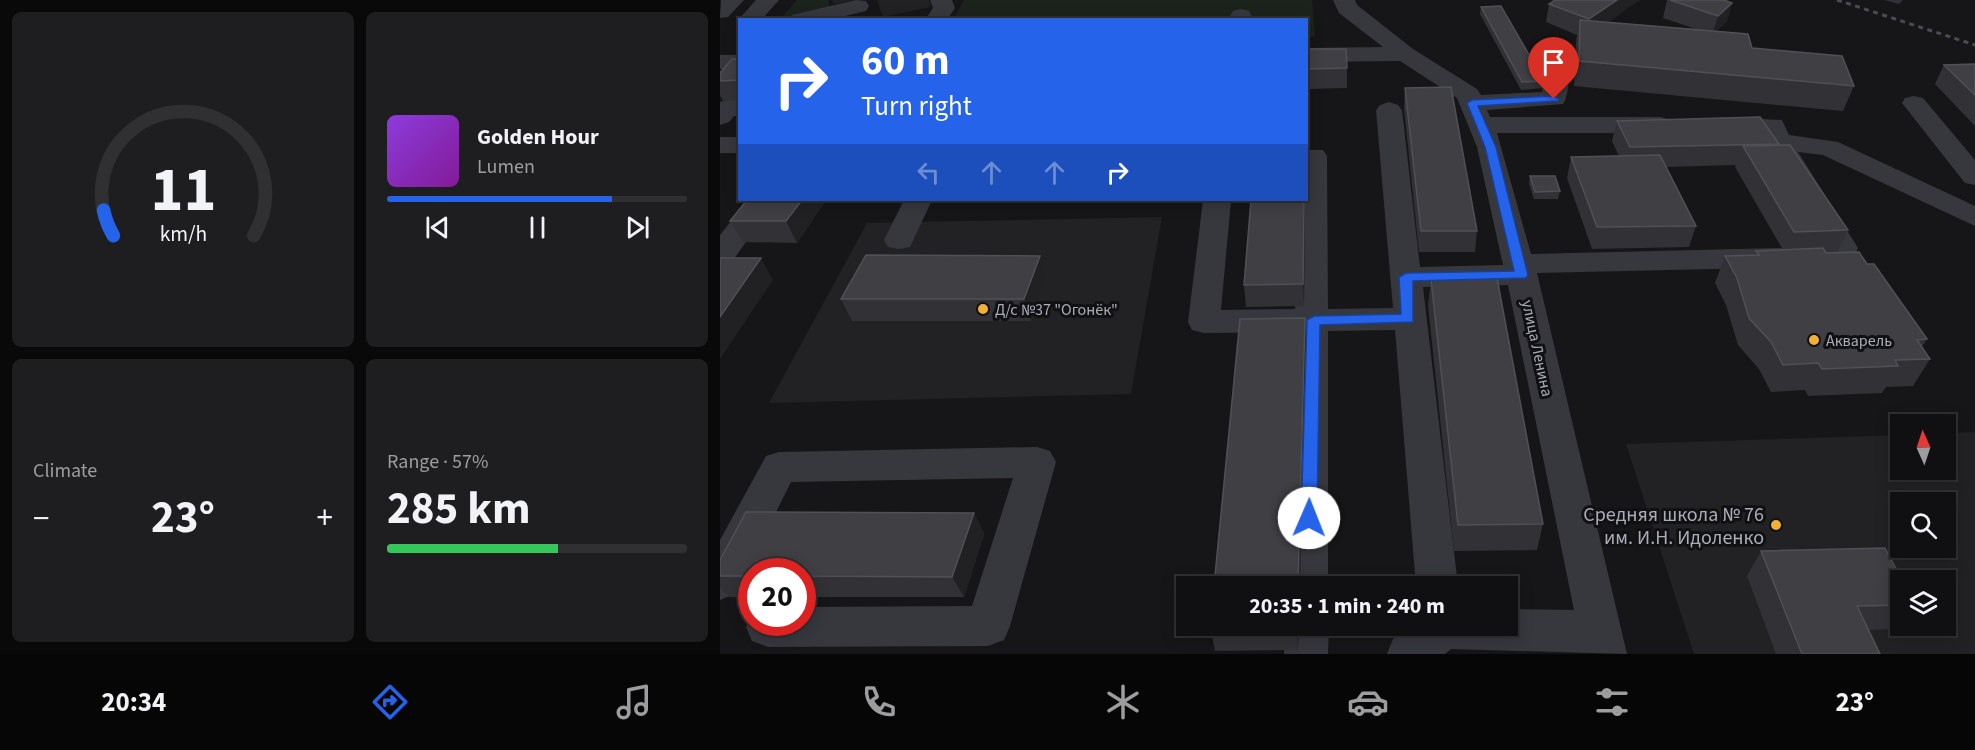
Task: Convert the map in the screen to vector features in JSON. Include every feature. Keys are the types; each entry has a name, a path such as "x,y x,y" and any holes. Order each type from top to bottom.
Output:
{"street":[{"path":"720,12 733,0"},
{"path":"751,18 768,0"},
{"path":"937,18 944,8 940,0"},
{"name":"улица Ленина","path":"1344,0 1347,8 1405,54 1468,94 1490,147 1521,270 1602,643"},
{"path":"808,18 858,6"},
{"path":"720,22 738,22"},
{"path":"1308,55 1405,54"},
{"path":"720,62 738,62"},
{"path":"1476,114 1554,99 1556,67"},
{"path":"1914,103 1975,177"},
{"path":"720,117 727,108 738,108"},
{"path":"1389,110 1406,277 1430,576"},
{"path":"1406,277 1521,270 1572,274 1670,272 1840,256 1843,248 1778,141 1773,125 1476,114"},
{"path":"1778,141 1829,148 1970,203"},
{"path":"720,145 738,145"},
{"path":"1307,576 1314,320 1314,156"},
{"path":"720,256 761,201"},
{"path":"899,240 918,201"},
{"path":"1217,201 1204,322 1408,319"},
{"path":"720,581 779,467 1037,462 988,626 816,627"},
{"path":"1306,636 1306,654"},
{"path":"1512,636 1602,643"}],"shaded area":[{"path":"797,0 828,0 830,10 782,17"},
{"path":"964,0 1312,0 1315,36 1308,38 1308,18 954,18"},
{"name":"Д/с №37 \"Огонёк\"","path":"1162,217 1131,394 769,403 867,223"},
{"name":"Средняя школа № 76 им. И.Н. Идоленко","path":"1975,432 1975,654 1694,654 1626,444 1890,435 1890,480 1956,480 1956,433"}],"building":[{"path":"1555,0 1617,0 1589,19 1549,4"},
{"path":"1670,0 1724,0 1732,3 1718,16"},
{"path":"1501,6 1544,81 1522,82 1481,7"},
{"path":"1580,20 1748,34 1752,48 1842,56 1854,86 1579,61"},
{"path":"1308,49 1346,49 1347,68 1308,69"},
{"path":"732,59 738,59 738,80 720,81 720,73"},
{"path":"1975,64 1975,95 1944,65"},
{"path":"1451,87 1477,231 1421,231 1405,88"},
{"path":"1760,117 1779,144 1630,147 1617,121"},
{"path":"1790,145 1848,230 1794,232 1743,146"},
{"path":"1660,155 1696,226 1597,227 1571,157"},
{"path":"1530,176 1555,176 1560,191 1535,192"},
{"path":"746,201 801,201 786,221 730,221"},
{"path":"1251,201 1304,201 1303,284 1244,285"},
{"name":"Акварель","path":"1823,248 1826,253 1859,252 1867,264 1874,264 1927,339 1917,340 1930,359 1895,360 1898,366 1822,369 1818,363 1783,365 1771,342 1749,318 1737,278 1725,256 1759,255 1756,251"},
{"path":"866,255 1040,256 1024,299 841,299"},
{"path":"720,258 761,258 720,317"},
{"path":"1497,278 1543,524 1458,525 1431,279"},
{"path":"1305,318 1298,576 1215,576 1240,319"},
{"path":"746,512 974,513 952,577 816,576 816,558 738,558 738,576 720,576 720,560"},
{"path":"1885,548 1897,570 1890,570 1890,605 1857,606 1880,654 1802,654 1761,551"}],"railway":[{"path":"1837,0 1975,45"}],"place":[{"name":"Д/с №37 \"Огонёк\"","path":"983,309"},
{"name":"Акварель","path":"1814,340"},
{"name":"Средняя школа № 76 им. И.Н. Идоленко","path":"1776,525"}],"route":[{"path":"1309,518 1314,320 1408,319 1406,277 1522,275 1490,147 1472,103 1554,99"}]}
